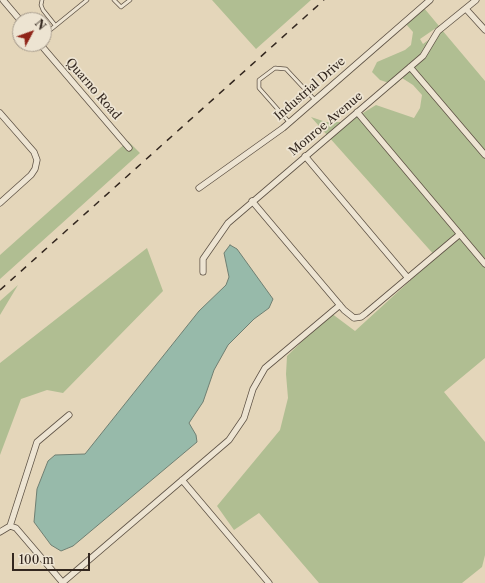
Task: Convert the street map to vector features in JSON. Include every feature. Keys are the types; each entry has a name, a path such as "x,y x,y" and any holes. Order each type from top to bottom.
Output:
{"street":[{"path":"3,0 13,12"},
{"name":"Industrial Drive","path":"199,188 289,122 430,0"},
{"name":"Monroe Avenue","path":"203,272 203,259 217,236 228,222 427,52 438,31 476,0"},
{"path":"466,8 485,30"},
{"name":"Quarno Road","path":"47,52 129,148"},
{"path":"410,67 485,155"},
{"path":"357,112 485,264"},
{"path":"0,113 34,152 37,160 32,175 0,203"},
{"path":"305,156 408,278"},
{"path":"252,201 340,305 350,316 354,318 361,317 460,234"},
{"path":"10,526 16,528 62,583 235,434 244,418 256,381 264,368 340,305"},
{"path":"0,532 10,526 37,442 69,414"},
{"path":"182,480 269,583"}],"lane":[{"path":"42,0 41,5 43,10 55,25"},
{"path":"52,28 87,0"},
{"path":"114,0 120,7 130,0"},
{"path":"289,122 259,88 259,80 275,68 286,69 314,99"}],"shaded area":[{"path":"212,0 311,0 256,49"},
{"path":"424,8 439,26 420,39 423,44 442,30 485,81 485,358 444,392 485,442 485,555 482,567 462,583 319,583 259,513 234,530 217,506 280,430 288,398 286,374 287,356 331,313 355,331 436,257 311,117 326,122 348,122 376,105 414,118 420,108 422,95 413,85 402,78 395,85 380,80 372,72 377,62 405,50 411,45 413,32 405,23"},
{"path":"128,141 140,153 0,279 0,255"},
{"path":"230,245 237,249 273,299 269,308 254,319 228,345 214,370 203,402 189,423 196,435 197,442 73,546 61,551 51,545 34,522 37,489 48,461 55,455 85,454 199,311 226,285 229,277 224,253"},
{"path":"147,248 163,291 63,393 47,390 21,399 0,455 0,363"},
{"path":"18,285 0,315 0,301"}],"railway":[{"path":"0,290 324,0"}]}
